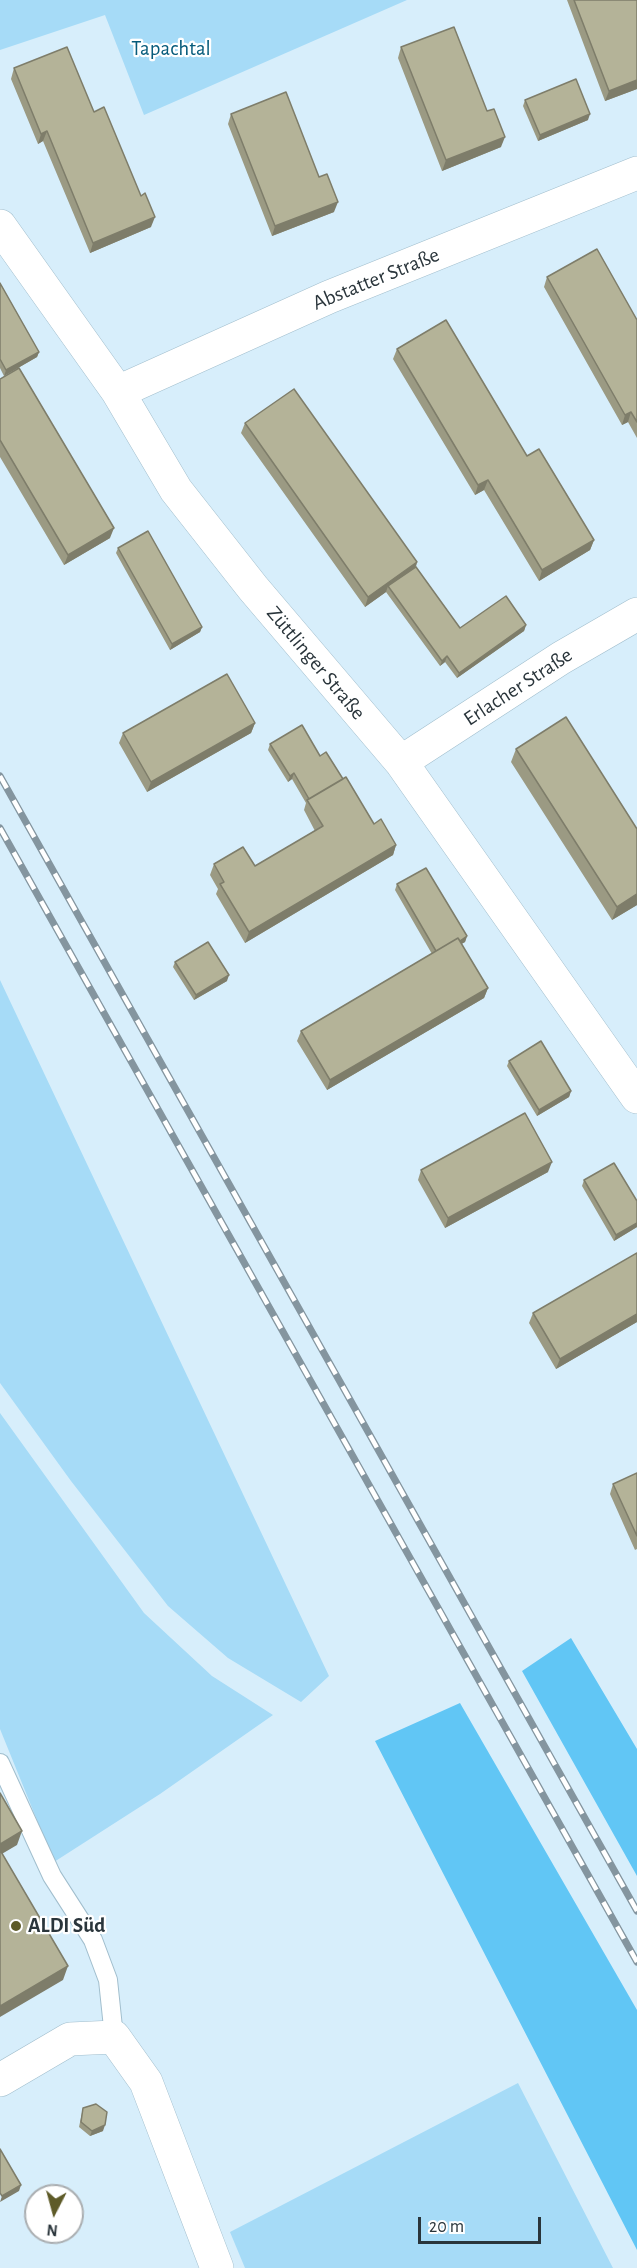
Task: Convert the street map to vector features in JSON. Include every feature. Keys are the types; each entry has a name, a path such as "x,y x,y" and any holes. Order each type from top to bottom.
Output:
{"street":[{"name":"Abstatter Straße","path":"118,392 329,297 637,173"},
{"name":"Züttlinger Straße","path":"0,226 118,392 176,490 253,588 401,762 637,1096"},
{"name":"Erlacher Straße","path":"401,762 561,658 637,614"},
{"path":"0,2080 70,2039 114,2037 146,2082 217,2268"}],"lane":[{"path":"0,1763 52,1876 93,1940 108,1980 114,2037"}],"green space":[{"name":"Tapachtal","path":"0,0 407,0 144,115 105,15 0,50"},
{"path":"0,980 329,1676 301,1702 228,1658 168,1606 71,1481 0,1383"},
{"path":"0,1413 144,1613 212,1676 273,1715 160,1794 54,1862 0,1729"},
{"path":"518,2083 613,2268 245,2268 230,2232"}],"shaded area":[{"path":"571,1638 637,1749 637,1876 522,1671"},
{"path":"460,1703 637,2010 637,2250 375,1741"}],"building":[{"path":"574,0 637,0 637,80 609,91"},
{"path":"454,27 487,111 494,109 505,137 446,160 401,47"},
{"path":"67,47 94,112 104,107 141,196 145,193 155,217 93,243 47,131 41,134 14,68"},
{"path":"576,79 590,114 540,135 525,100"},
{"path":"286,92 319,177 327,174 338,202 275,226 231,114"},
{"path":"597,249 637,320 637,422 631,412 625,415 547,277"},
{"path":"0,283 39,352 6,370 0,359"},
{"path":"446,320 527,456 539,449 594,540 542,570 488,480 478,485 397,349"},
{"path":"19,368 114,528 68,555 0,440 0,379"},
{"path":"294,389 417,562 368,597 245,423"},
{"path":"148,531 202,627 172,644 118,548"},
{"path":"416,567 460,628 506,596 526,625 459,673 447,656 442,661 388,586"},
{"path":"227,674 255,723 151,782 123,733"},
{"path":"566,717 637,829 637,894 617,907 516,749"},
{"path":"302,725 320,756 326,752 343,779 309,799 294,773 290,776 270,744"},
{"path":"346,777 374,824 381,819 396,845 249,932 220,884 224,882 214,864 243,847 255,866 323,826 307,800"},
{"path":"426,868 467,936 460,941 458,938 436,951 397,884"},
{"path":"458,938 488,988 330,1080 301,1031"},
{"path":"208,942 229,975 196,995 175,962"},
{"path":"541,1041 571,1091 539,1110 509,1061"},
{"path":"525,1113 552,1162 448,1218 421,1170"},
{"path":"614,1163 637,1201 637,1223 616,1235 584,1180"},
{"path":"637,1253 637,1314 560,1359 533,1313"},
{"path":"637,1473 637,1536 613,1484"},
{"path":"0,1793 22,1831 0,1844"},
{"name":"ALDI Süd","path":"0,1850 68,1966 0,2006"},
{"path":"96,2104 107,2112 105,2125 92,2131 81,2122 83,2108"},
{"path":"0,2149 21,2185 2,2196 0,2193"}],"railway":[{"path":"0,776 637,1911"},
{"path":"0,828 637,1962"}],"place":[{"name":"ALDI Süd","path":"16,1926"}]}
